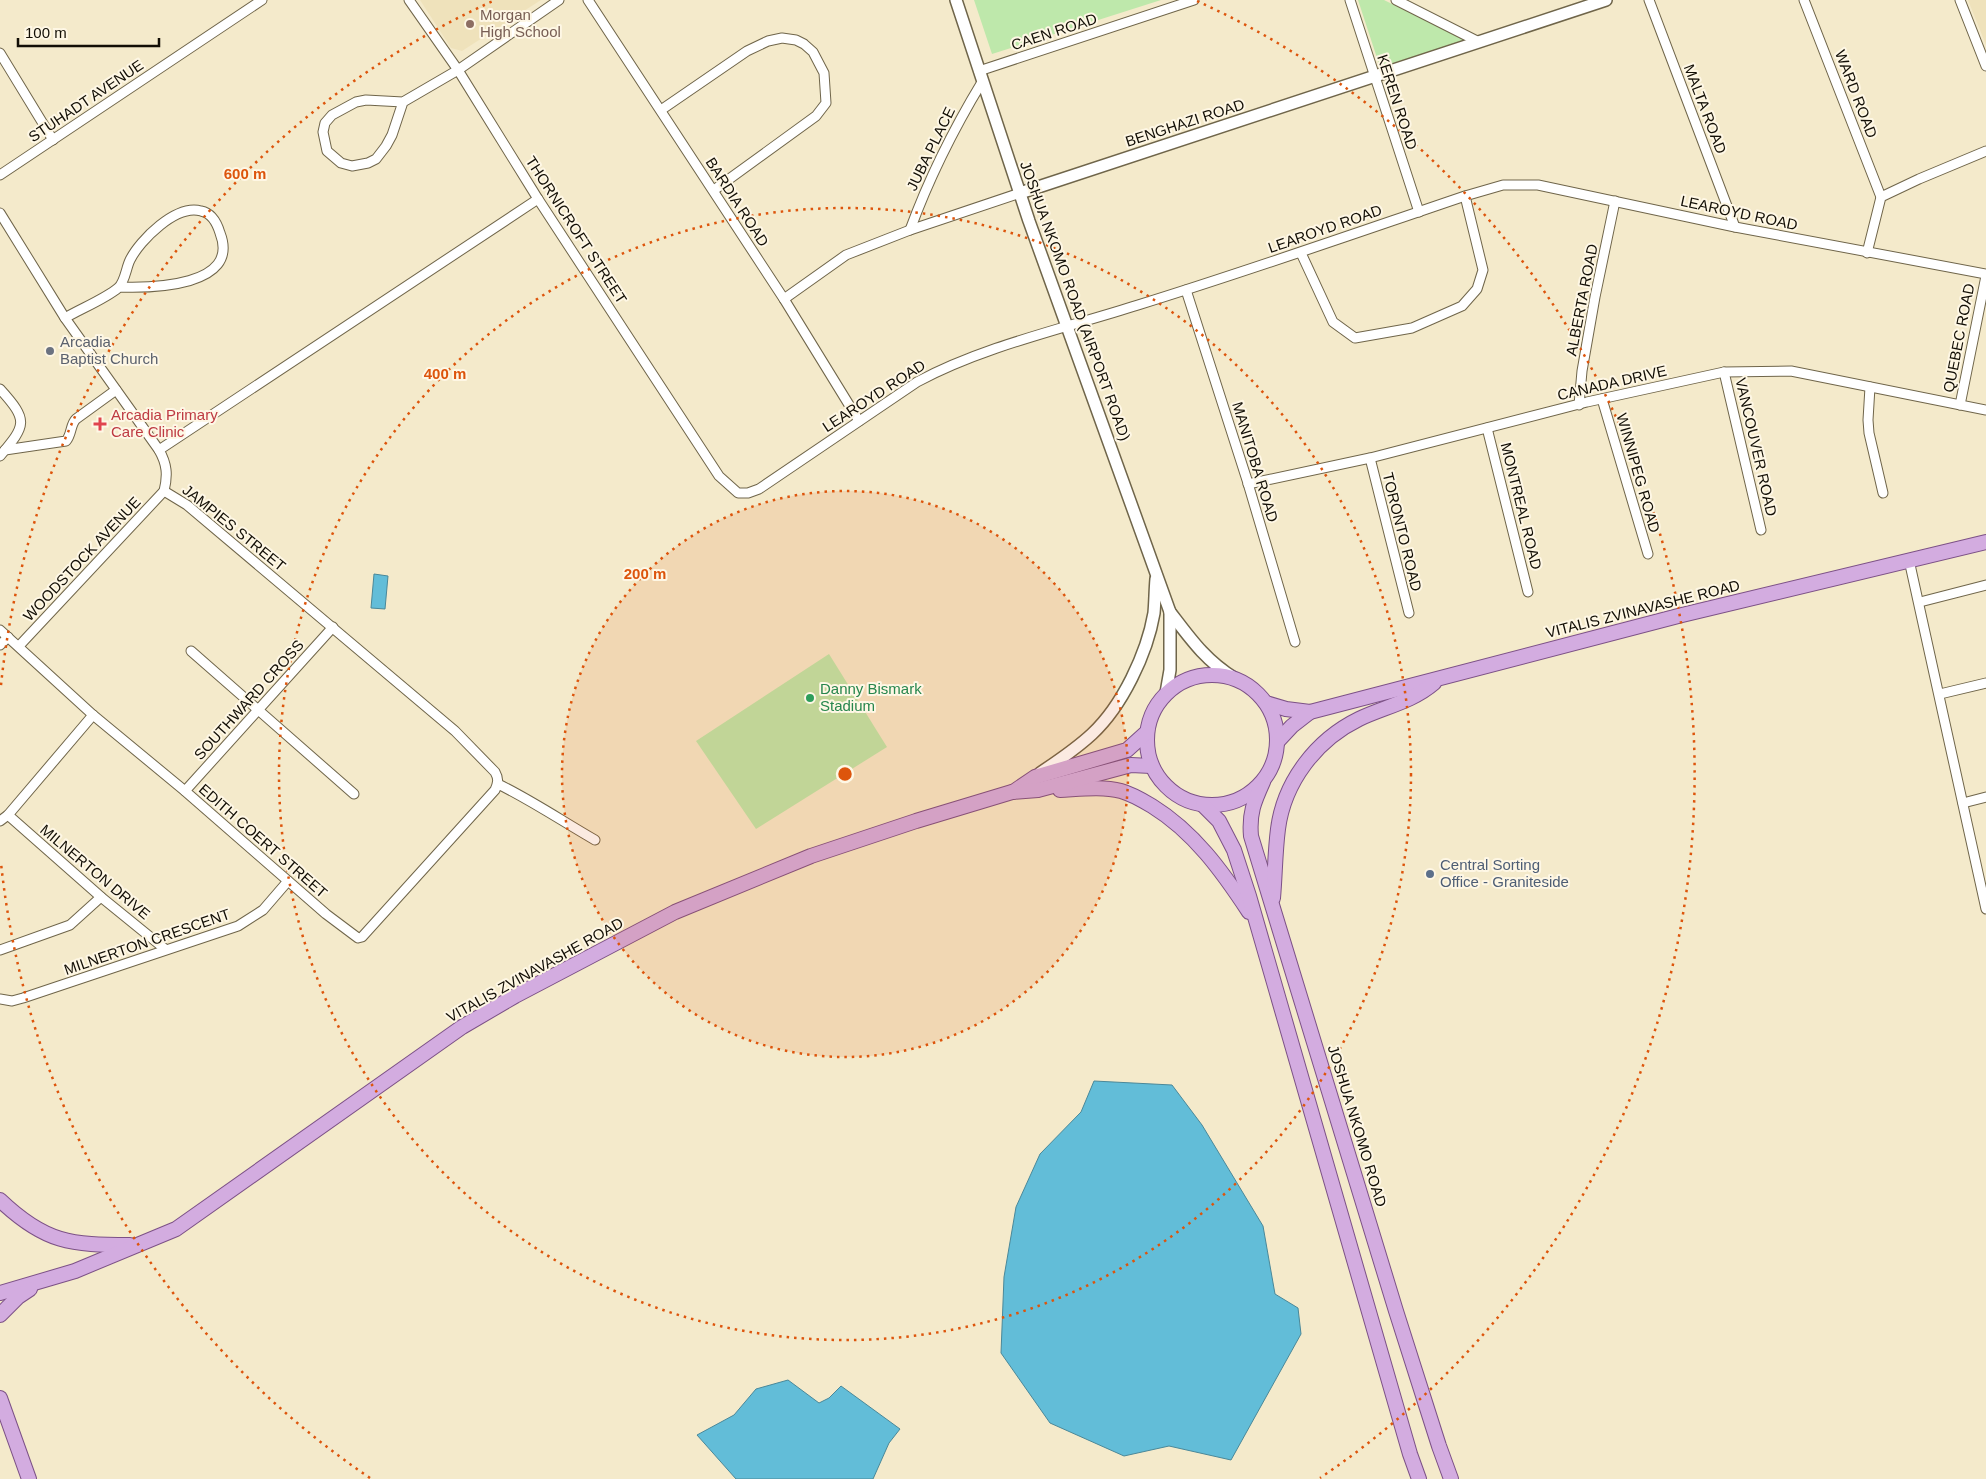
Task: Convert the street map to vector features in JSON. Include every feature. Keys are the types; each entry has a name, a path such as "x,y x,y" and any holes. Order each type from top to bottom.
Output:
{"main road":[{"name":"VITALIS ZVINAVASHE ROAD","path":"1266,703 1286,709 1310,712 1682,615 1986,542"},
{"path":"1216,674 1234,678 1252,688 1266,703 1275,721 1278,741 1276,756 1271,770 1262,782 1250,793 1236,801 1219,805 1203,805 1186,800 1172,792 1160,780 1151,766 1147,749 1147,732 1150,718 1157,704 1166,693 1181,682 1198,676 1216,674"},
{"path":"1273,907 1278,828 1285,802 1296,777 1306,761 1319,747 1346,726 1376,711 1418,695 1438,679"},
{"name":"VITALIS ZVINAVASHE ROAD","path":"1278,741 1292,726 1310,712"},
{"name":"VITALIS ZVINAVASHE ROAD","path":"0,1293 75,1271 176,1229 462,1027 515,996 658,920 811,856 1037,784 1127,750 1147,732"},
{"name":"VITALIS ZVINAVASHE ROAD","path":"1037,784 1131,765 1151,766"},
{"name":"JOSHUA NKOMO ROAD","path":"1262,782 1252,809 1250,820 1251,836 1396,1311 1451,1479"},
{"path":"1037,784 1120,791 1135,796 1161,812 1180,827 1210,856 1257,923"},
{"path":"1203,805 1220,821 1234,850 1257,923 1410,1454 1419,1479"},
{"path":"0,1200 16,1215 36,1229 58,1239 84,1244 138,1246"},
{"path":"0,1315 18,1298 39,1283"},
{"path":"0,1398 29,1479"}],"street":[{"name":"STUHADT AVENUE","path":"0,175 262,0"},
{"name":"THORNICROFT STREET","path":"409,0 458,70 538,199 719,476"},
{"path":"403,102 392,135 376,159 368,163 352,166 341,163 327,150 323,132 325,123 332,115 356,102 366,100 403,102 458,70 559,0"},
{"name":"BARDIA ROAD","path":"588,0 714,190 859,421"},
{"name":"JOSHUA NKOMO ROAD (AIRPORT ROAD)","path":"956,0 1020,193 1170,612"},
{"name":"CAEN ROAD","path":"981,77 1194,0"},
{"name":"KEREN ROAD","path":"1350,0 1419,212"},
{"path":"1396,0 1479,42"},
{"name":"BENGHAZI ROAD","path":"784,299 846,255 910,230 1606,0"},
{"name":"MALTA ROAD","path":"1649,0 1735,227"},
{"name":"WARD ROAD","path":"1804,0 1881,197"},
{"path":"1960,0 1986,66"},
{"path":"661,110 747,51 768,41 782,38 796,40 813,52 824,73 826,103 816,116 714,190"},
{"path":"0,53 53,140"},
{"name":"JUBA PLACE","path":"910,230 924,190 981,77"},
{"path":"1867,253 1881,197 1986,151"},
{"name":"LEAROYD ROAD","path":"719,476 738,493 748,493 917,382 943,368 995,349 1068,328 1300,253 1465,196 1491,188 1515,184 1538,185 1735,227 1986,275"},
{"path":"1300,253 1333,322 1354,338 1412,328 1462,306 1477,289 1483,270 1465,196"},
{"path":"159,450 538,199"},
{"name":"ALBERTA ROAD","path":"1579,405 1582,371 1595,297 1616,201"},
{"path":"65,318 120,287 149,288 190,281 216,266 221,261 223,244 213,218 200,210 190,211 177,215 149,234 129,261 120,287"},
{"name":"JAMPIES STREET","path":"0,213 65,318 159,450 166,462 168,478 164,491 187,505 455,731 498,776 496,787"},
{"name":"QUEBEC ROAD","path":"1960,406 1986,275"},
{"name":"MANITOBA ROAD","path":"1186,290 1248,484 1294,642"},
{"name":"CANADA DRIVE","path":"1248,484 1370,458 1602,399 1724,372 1791,371 1986,410"},
{"name":"VANCOUVER ROAD","path":"1724,372 1762,530"},
{"path":"1870,387 1869,433 1883,493"},
{"path":"0,389 21,420 18,434 3,452"},
{"path":"3,452 66,441 70,436 73,422 116,390"},
{"name":"WINNIPEG ROAD","path":"1602,399 1648,554"},
{"name":"MONTREAL ROAD","path":"1487,428 1528,592"},
{"name":"TORONTO ROAD","path":"1370,458 1409,613"},
{"name":"WOODSTOCK AVENUE","path":"19,646 164,491"},
{"path":"1909,560 1920,602 1986,909"},
{"path":"1037,784 1093,733 1116,705 1133,676 1154,614 1157,576"},
{"path":"1920,602 1986,585"},
{"path":"1170,612 1202,654 1216,667 1234,678"},
{"path":"1166,693 1170,670 1170,612"},
{"name":"SOUTHWARD CROSS","path":"185,791 333,628"},
{"name":"EDITH COERT STREET","path":"0,630 93,715 358,938 362,937 496,787"},
{"path":"0,645 8,637"},
{"path":"191,650 354,794"},
{"path":"1940,694 1986,683"},
{"path":"0,821 8,815 93,715"},
{"path":"496,787 524,796 553,816 595,840"},
{"path":"1963,803 1986,797"},
{"name":"MILNERTON DRIVE","path":"8,815 101,898 165,949"},
{"name":"MILNERTON CRESCENT","path":"0,998 12,1001 23,998 238,926 263,910 288,881"},
{"path":"0,950 70,925 101,898"}],"shaded area":[{"name":"Morgan High School","path":"420,0 541,0 462,51 451,48"},
{"path":"1968,0 1986,0 1986,45"}],"green space":[{"path":"974,0 1161,0 992,54"},
{"path":"1358,0 1384,0 1465,41 1380,67"},
{"name":"Danny Bismark Stadium","path":"829,654 887,747 756,829 696,741"}],"water":[{"path":"374,574 388,576 385,609 371,608"},
{"path":"1094,1081 1172,1085 1202,1125 1263,1226 1275,1294 1298,1308 1301,1334 1231,1460 1169,1446 1124,1456 1050,1423 1001,1353 1004,1277 1016,1207 1040,1154 1081,1112"},
{"path":"788,1380 819,1403 829,1398 841,1386 900,1429 889,1443 873,1479 736,1479 697,1435 734,1415 756,1389"}],"place":[{"name":"Morgan High School","path":"470,24"},
{"name":"Arcadia Baptist Church","path":"50,351"},
{"name":"Arcadia Primary Care Clinic","path":"100,424"},
{"name":"Danny Bismark Stadium","path":"810,698"},
{"name":"Central Sorting Office - Graniteside","path":"1430,874"}]}
